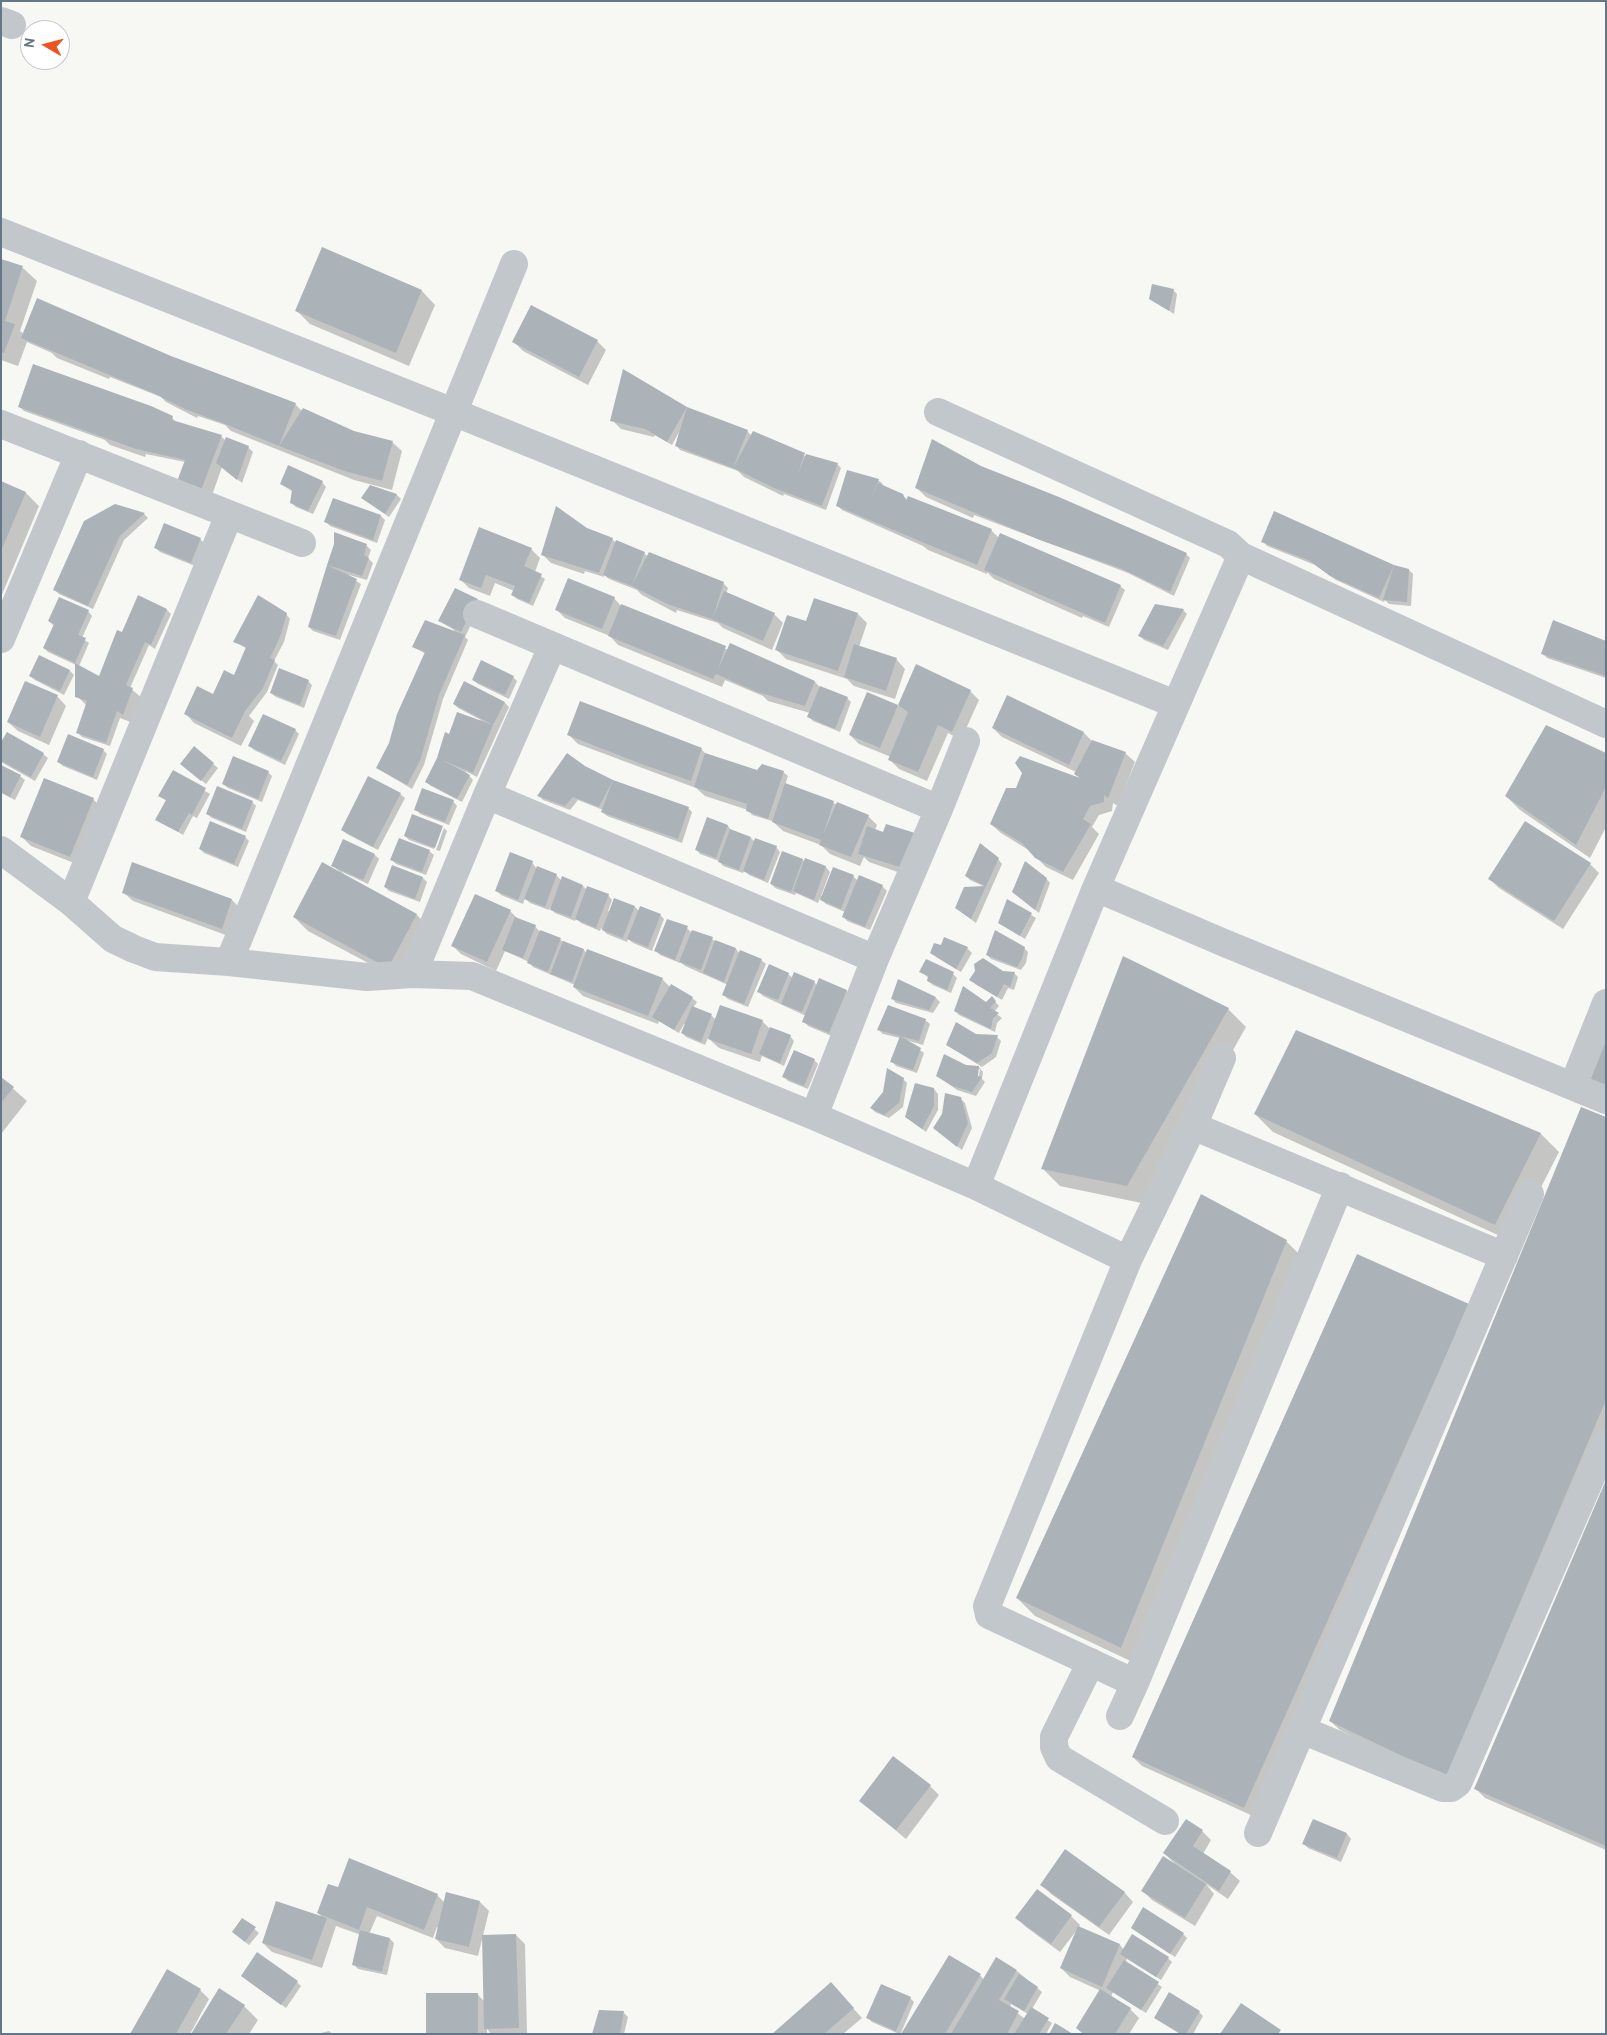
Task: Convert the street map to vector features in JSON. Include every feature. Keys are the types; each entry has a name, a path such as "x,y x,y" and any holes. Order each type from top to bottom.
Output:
{"street":[{"path":"1,232 453,412 1175,704"},
{"path":"229,962 514,264"},
{"path":"938,412 1228,544 1241,556 1606,724"},
{"path":"1,424 302,543"},
{"path":"1,639 78,454"},
{"path":"71,902 230,515"},
{"path":"976,1186 1096,888 1241,556"},
{"path":"477,614 939,809"},
{"path":"413,974 487,795 552,647"},
{"path":"814,1116 874,959 939,809 966,741"},
{"path":"487,795 874,959"},
{"path":"1,850 71,902 113,939 134,949 155,956 366,977 413,974 472,976 814,1116 976,1186 1128,1260"},
{"path":"1096,888 1606,1100"},
{"path":"1573,1086 1606,1003"},
{"path":"1136,1683 989,1615 987,1606 1128,1260 1193,1126 1222,1058"},
{"path":"1193,1126 1504,1256"},
{"path":"1120,1716 1136,1683 1340,1186"},
{"path":"1258,1833 1530,1194"},
{"path":"1302,1730 1442,1788 1451,1788 1458,1783 1606,1443"},
{"path":"1091,1662 1054,1737 1054,1747 1059,1758 1165,1821"}],"building":[{"path":"322,247 422,290 396,353 295,311"},
{"path":"1,259 23,266 5,321 15,324 4,353 1,352"},
{"path":"1152,284 1174,289 1169,311 1149,299"},
{"path":"37,298 171,356 296,403 279,446 187,410 155,394 21,338"},
{"path":"531,305 598,340 579,377 512,342"},
{"path":"33,364 151,406 173,416 172,420 222,435 200,493 176,484 185,460 136,449 18,407"},
{"path":"623,369 687,407 667,442 645,429 610,421"},
{"path":"687,407 748,430 733,468 675,446"},
{"path":"303,408 354,431 393,441 382,481 344,471 279,446"},
{"path":"753,431 805,453 798,474 806,454 838,463 822,506 774,488 733,468"},
{"path":"226,437 249,446 237,480 216,463"},
{"path":"932,439 981,466 1059,497 1187,553 1170,592 1122,569 1040,540 915,488"},
{"path":"288,465 323,481 308,511 290,503 292,490 280,484"},
{"path":"847,470 879,479 872,496 878,483 903,494 906,501 908,496 992,529 977,565 836,506"},
{"path":"1,481 26,492 1,551"},
{"path":"370,485 397,494 385,514 361,498"},
{"path":"333,498 381,515 373,540 324,522"},
{"path":"115,504 145,513 120,536 88,606 53,590 84,521"},
{"path":"556,506 587,528 613,538 599,573 541,555"},
{"path":"1274,511 1394,565 1379,598 1330,576 1310,561 1261,542"},
{"path":"164,523 201,538 191,563 154,548"},
{"path":"479,527 532,548 524,566 542,574 529,603 511,595 515,586 486,575 481,588 459,580"},
{"path":"334,532 367,544 364,555 369,558 362,576 327,565 334,544"},
{"path":"1000,533 1121,585 1105,623 984,570"},
{"path":"616,540 645,552 632,585 649,552 724,582 713,617 724,591 775,613 763,641 712,619 667,604 632,586 603,575"},
{"path":"327,565 357,579 336,636 308,627"},
{"path":"1394,565 1409,569 1407,602 1383,600"},
{"path":"568,578 615,597 602,629 555,610"},
{"path":"455,588 478,599 461,632 438,621"},
{"path":"138,595 167,609 151,645 145,642 126,685 133,688 123,715 117,711 106,743 76,733 87,701 75,697 75,663 99,676 117,630 122,632"},
{"path":"258,595 287,613 280,637 270,658 275,660 263,688 245,711 232,738 184,714 197,686 213,694 224,670 234,675 246,647 233,642"},
{"path":"59,597 89,610 78,635 86,638 75,663 43,648 54,624 48,621"},
{"path":"814,598 858,613 838,671 775,650 787,615 806,621"},
{"path":"621,604 726,646 718,669 730,643 815,681 805,706 757,692 716,674 713,679 608,636"},
{"path":"1155,604 1184,609 1163,646 1138,636"},
{"path":"425,620 465,635 439,695 420,761 407,785 376,768 389,743 397,714 425,652 412,647"},
{"path":"1553,620 1606,641 1606,676 1541,654"},
{"path":"854,644 897,658 886,691 844,677"},
{"path":"39,655 70,670 60,691 29,676"},
{"path":"481,660 514,676 505,695 472,680"},
{"path":"916,664 971,690 952,732 938,725 918,772 888,760 908,712 898,705"},
{"path":"279,668 309,680 300,705 270,693"},
{"path":"25,681 58,695 40,737 7,722"},
{"path":"464,681 505,702 493,725 453,704"},
{"path":"820,686 848,697 835,729 807,717"},
{"path":"867,692 898,705 880,748 849,735"},
{"path":"1007,695 1084,732 1069,765 992,728"},
{"path":"580,701 702,748 691,781 567,735"},
{"path":"457,712 493,725 473,773 442,760 470,775 457,799 425,782 437,758 445,732 449,734"},
{"path":"263,714 296,729 281,761 248,746"},
{"path":"1546,725 1606,753 1606,787 1576,845 1505,796"},
{"path":"7,732 44,753 31,777 1,761 1,742"},
{"path":"68,734 104,749 93,777 57,762"},
{"path":"1092,740 1126,752 1108,798 1104,795 1104,802 1090,806 1083,819 1091,824 1063,872 1035,858 1022,843 990,824 1006,788 1016,788 1022,773 1015,763 1020,756 1080,778 1074,774"},
{"path":"194,746 214,763 201,781 180,764"},
{"path":"567,753 585,766 613,780 599,807 573,797 565,806 537,796"},
{"path":"705,753 757,770 762,764 784,771 768,819 746,811 747,804 694,787"},
{"path":"233,756 269,771 258,799 222,784"},
{"path":"1,765 21,775 10,797 1,792"},
{"path":"173,770 206,788 192,815 189,813 178,832 155,820 166,800 158,796"},
{"path":"368,776 401,793 373,847 341,830"},
{"path":"44,778 94,798 70,857 20,837"},
{"path":"613,780 689,807 678,839 601,812"},
{"path":"785,783 834,801 823,835 837,802 869,815 851,857 819,845 821,840 772,822"},
{"path":"217,786 253,801 242,829 206,814"},
{"path":"422,788 454,800 445,822 414,810"},
{"path":"412,814 443,826 435,848 404,836"},
{"path":"707,817 728,825 716,858 695,850"},
{"path":"210,821 246,836 234,864 199,849"},
{"path":"1525,821 1591,863 1554,921 1488,879"},
{"path":"886,824 915,833 903,868 858,854 867,826 883,832"},
{"path":"730,829 751,837 739,870 718,862"},
{"path":"399,838 430,850 422,872 390,860"},
{"path":"755,838 777,846 764,880 743,871"},
{"path":"343,839 375,854 363,880 331,866"},
{"path":"980,843 999,858 971,919 955,908 964,887 985,886 965,876"},
{"path":"782,851 803,859 791,892 770,884"},
{"path":"510,852 533,861 518,900 495,891"},
{"path":"805,858 826,866 814,900 793,891"},
{"path":"1025,861 1047,878 1035,910 1012,892"},
{"path":"132,862 232,899 222,929 122,893"},
{"path":"322,862 417,914 388,968 293,917"},
{"path":"392,865 423,877 415,899 384,887"},
{"path":"537,866 557,874 545,907 524,899"},
{"path":"833,867 854,875 841,909 820,900"},
{"path":"859,875 883,885 865,927 842,917"},
{"path":"562,876 583,885 571,917 550,910"},
{"path":"587,886 609,894 596,928 575,919"},
{"path":"475,894 511,910 487,962 451,946"},
{"path":"614,898 635,906 623,938 602,930"},
{"path":"1007,899 1032,913 1020,936 998,923"},
{"path":"640,906 661,914 648,947 627,939"},
{"path":"515,917 536,925 523,958 502,950"},
{"path":"667,919 688,926 675,960 654,951"},
{"path":"540,930 561,938 548,972 527,963"},
{"path":"692,930 713,937 701,970 679,962"},
{"path":"995,930 1025,947 1022,959 1017,967 986,955"},
{"path":"944,937 968,947 956,969 930,953 934,943 941,945"},
{"path":"715,940 736,948 724,982 703,973"},
{"path":"563,941 584,949 572,982 550,974"},
{"path":"587,949 663,978 648,1016 573,987"},
{"path":"740,950 762,959 744,1004 722,995"},
{"path":"1123,956 1229,1008 1127,1186 1041,1169"},
{"path":"983,958 1003,971 1015,972 1010,987 1004,984 997,997 969,980 975,971 974,964"},
{"path":"926,959 954,972 947,990 927,981 928,976 919,972"},
{"path":"769,964 789,973 778,1000 757,992"},
{"path":"794,972 815,981 802,1012 781,1004"},
{"path":"819,978 847,990 829,1033 802,1022"},
{"path":"898,979 936,997 929,1010 891,999"},
{"path":"671,984 693,997 674,1030 652,1017"},
{"path":"963,986 986,1002 992,996 996,1001 990,1008 999,1013 993,1018 991,1029 954,1011"},
{"path":"720,1005 763,1020 751,1054 708,1039"},
{"path":"888,1005 926,1019 919,1041 877,1030"},
{"path":"692,1006 712,1014 701,1042 681,1033"},
{"path":"956,1022 976,1034 998,1035 992,1053 977,1063 946,1045"},
{"path":"770,1027 791,1035 780,1063 759,1054"},
{"path":"1606,1028 1606,1095 1581,1086"},
{"path":"1296,1030 1541,1133 1495,1225 1254,1114"},
{"path":"900,1036 921,1048 913,1070 890,1062"},
{"path":"794,1050 815,1059 804,1086 782,1077"},
{"path":"944,1054 966,1065 979,1066 978,1076 982,1077 972,1092 952,1086 936,1076"},
{"path":"887,1068 904,1078 899,1103 884,1115 870,1108 883,1092"},
{"path":"1,1077 14,1087 1,1103"},
{"path":"915,1083 934,1088 934,1106 922,1129 905,1117"},
{"path":"945,1093 961,1097 968,1123 957,1147 933,1128 942,1114"},
{"path":"1581,1107 1606,1117 1606,1400 1446,1777 1329,1721"},
{"path":"1201,1194 1287,1240 1121,1648 1016,1598"},
{"path":"1357,1254 1469,1304 1244,1808 1132,1757"},
{"path":"1606,1480 1606,1846 1474,1789"},
{"path":"893,1756 931,1785 896,1830 859,1801"},
{"path":"1186,1819 1203,1830 1193,1846 1231,1871 1219,1891 1163,1853"},
{"path":"1313,1819 1347,1833 1337,1858 1302,1844"},
{"path":"1065,1849 1125,1892 1099,1927 1040,1885"},
{"path":"1163,1856 1206,1884 1185,1918 1141,1891"},
{"path":"349,1858 438,1894 424,1930 367,1907 359,1930 317,1913 328,1884 338,1887"},
{"path":"1037,1889 1072,1915 1051,1944 1015,1918"},
{"path":"446,1892 480,1901 469,1947 435,1939"},
{"path":"276,1901 327,1918 312,1960 262,1943"},
{"path":"1143,1907 1184,1933 1170,1954 1131,1928"},
{"path":"242,1918 256,1927 245,1942 232,1932"},
{"path":"1078,1926 1120,1944 1102,1987 1060,1968"},
{"path":"360,1930 390,1938 382,1972 352,1965"},
{"path":"516,1934 519,2028 484,2029 482,1935"},
{"path":"1132,1934 1169,1957 1156,1977 1120,1954"},
{"path":"257,1952 298,1981 281,2005 241,1976"},
{"path":"949,1955 981,1974 945,2034 901,2034"},
{"path":"996,1957 1017,1970 999,2000 1019,2011 1007,2034 951,2034"},
{"path":"1124,1960 1159,1982 1141,2010 1106,1988"},
{"path":"167,1969 201,1989 176,2034 130,2034"},
{"path":"1019,1974 1038,1987 1024,2011 1004,1999"},
{"path":"831,1982 854,2008 824,2034 772,2034"},
{"path":"881,1984 911,1997 896,2031 866,2018"},
{"path":"219,1988 245,2005 226,2034 191,2034"},
{"path":"1100,1989 1131,2008 1115,2034 1084,2034 1076,2028"},
{"path":"1169,1992 1200,2011 1186,2034 1181,2034 1154,2018"},
{"path":"426,1993 478,1993 478,2034 426,2034"},
{"path":"1241,2003 1281,2030 1278,2034 1220,2034"},
{"path":"1031,2007 1049,2018 1039,2034 1014,2034"},
{"path":"599,2010 624,2011 620,2034 592,2034"},
{"path":"1055,2023 1073,2034 1049,2034"}]}
